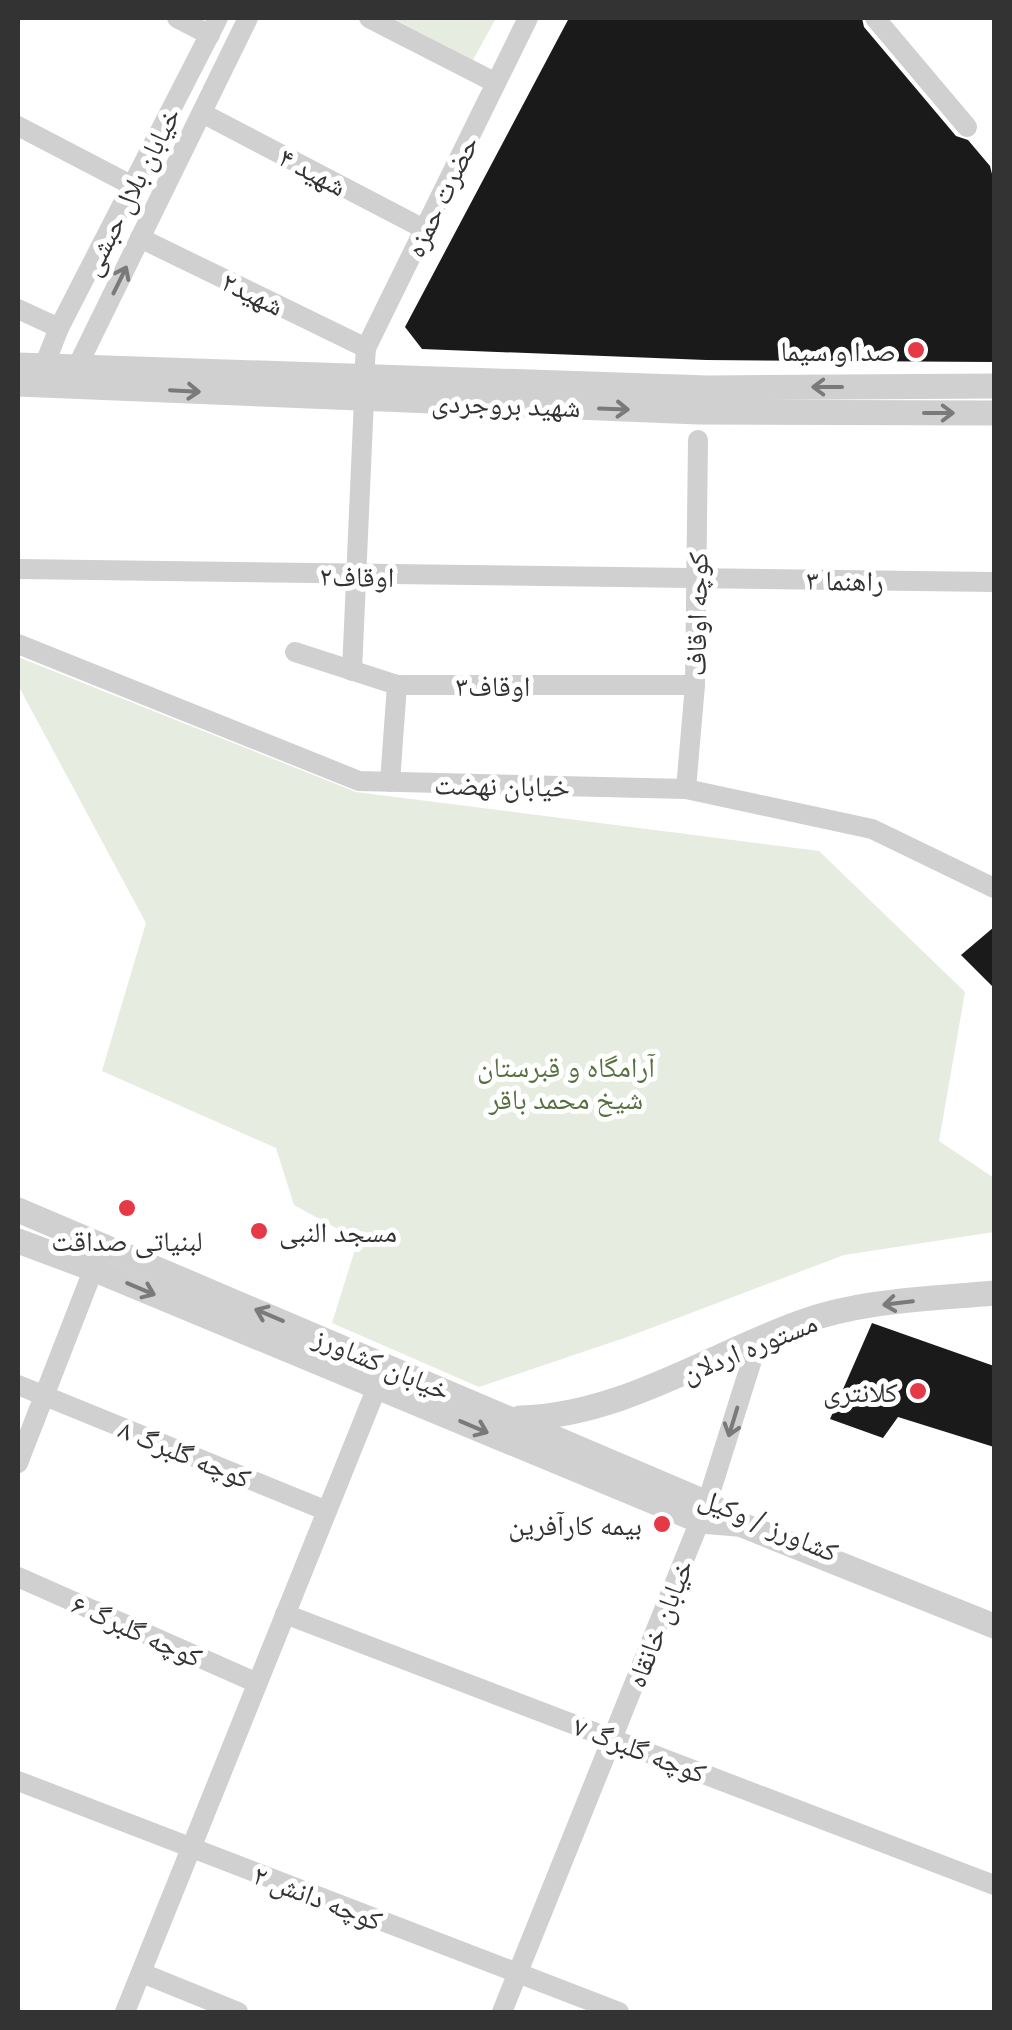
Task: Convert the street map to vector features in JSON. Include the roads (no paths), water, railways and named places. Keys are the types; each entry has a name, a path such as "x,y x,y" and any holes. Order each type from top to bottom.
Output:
{"street":[{"path":"177,18 214,26"},
{"name":"خیابان بلال حبشی","path":"77,367 248,18"},
{"path":"370,18 496,83"},
{"name":"حضرت حمزه","path":"352,671 366,348 528,18"},
{"path":"875,18 967,127"},
{"name":"خیابان بلال حبشی","path":"44,366 59,328 214,26"},
{"name":"شهید ۴","path":"202,113 424,229"},
{"path":"18,126 133,186"},
{"name":"شهید۲","path":"140,238 366,348"},
{"path":"18,309 59,328"},
{"name":"شهید بروجردی","path":"18,364 698,412 994,413"},
{"name":"شهید بروجردی","path":"18,384 364,388 994,386"},
{"name":"کوچه اوقاف","path":"686,789 695,685 698,440"},
{"name":"اوقاف۲","path":"18,570 696,579"},
{"name":"راهنما ۳","path":"696,579 994,582"},
{"name":"خیابان نهضت","path":"18,644 359,782 686,789 872,829 994,888"},
{"name":"اوقاف۳","path":"295,652 397,685 695,685"},
{"path":"390,782 397,685"},
{"name":"خیابان کشاورز","path":"18,1210 508,1418 742,1525 994,1626"},
{"name":"خیابان کشاورز","path":"18,1241 378,1387 706,1507"},
{"path":"18,1463 103,1244"},
{"name":"مستوره اردلان","path":"508,1418 550,1418 634,1394 801,1322 846,1310 994,1292"},
{"name":"خیابان خانقاه","path":"502,2012 706,1507 758,1340"},
{"name":"کوچه گلبرگ ۸","path":"18,1385 327,1511"},
{"path":"125,2012 378,1387"},
{"name":"کشاورز / وکیل","path":"550,1418 630,1469 706,1507 994,1618"},
{"name":"کوچه گلبرگ ۶","path":"18,1577 257,1683"},
{"name":"کوچه گلبرگ ۷","path":"285,1614 994,1885"},
{"name":"کوچه دانش ۲","path":"18,1781 619,2012"},
{"path":"142,1973 238,2012"}],"place":[{"name":"صدا و سیما","path":"916,350"},
{"name":"لبنیاتی ‌صداقت","path":"127,1208"},
{"name":"مسجد النبی","path":"259,1231"},
{"name":"کلانتری","path":"918,1391"},
{"name":"بیمه کارآفرین","path":"662,1524"}],"park label":[{"name":"آرامگاه و قبرستان شیخ محمد باقر","path":"566,1082"}]}
